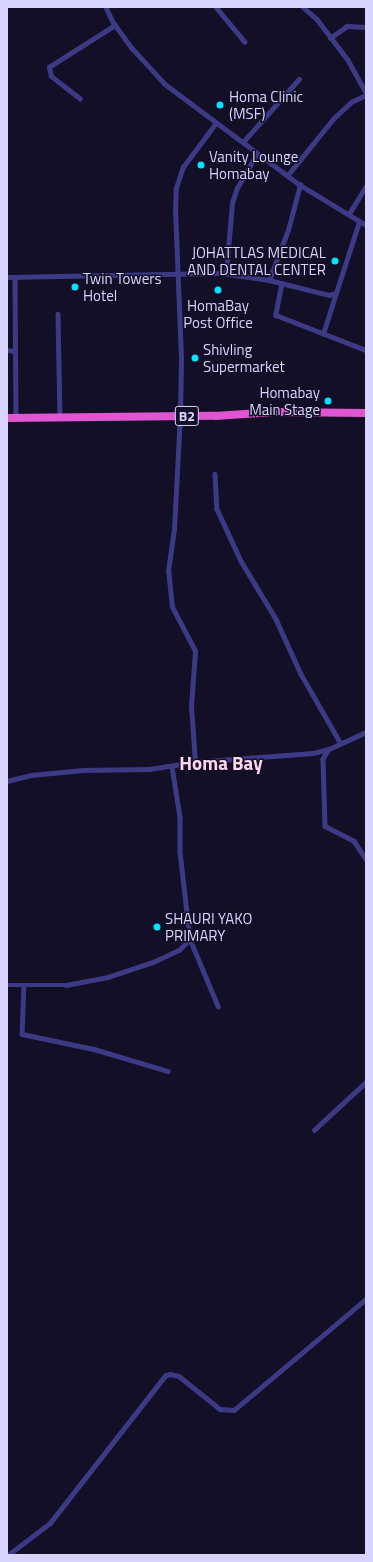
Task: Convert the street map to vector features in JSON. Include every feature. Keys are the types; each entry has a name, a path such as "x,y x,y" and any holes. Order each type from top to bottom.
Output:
{"highway":[{"name":"B2","path":"7,418 180,416 276,412 366,413"}],"street":[{"path":"106,7 115,25 165,84 215,124 243,142 256,154 287,176 366,225"},
{"path":"216,7 245,42"},
{"path":"287,176 333,119 351,102 366,93 348,60 317,19 303,7"},
{"path":"80,99 51,76 49,67 115,25"},
{"path":"330,38 347,26 366,27"},
{"path":"243,142 299,79"},
{"path":"196,762 191,706 195,651 172,607 169,586 180,416 180,358 175,235 176,188 183,167 215,124"},
{"path":"226,273 232,203 237,188 256,154"},
{"path":"269,280 286,236 300,185"},
{"path":"349,214 366,186"},
{"path":"324,334 359,222"},
{"path":"7,278 226,273 269,280 329,295 336,293"},
{"path":"15,277 14,351 16,417"},
{"path":"282,283 276,315 366,350"},
{"path":"58,314 60,417"},
{"path":"7,350 14,351"},
{"path":"215,474 215,499 226,529 246,572 276,619 323,717 340,742"},
{"path":"7,781 50,773 149,769 196,762 288,756 329,749 340,742 366,732"},
{"path":"329,749 323,759 325,826 354,841 366,859"},
{"path":"172,766 181,833 180,852 190,939 218,1006"},
{"path":"7,985 66,985 108,977 153,962 179,950 190,939"},
{"path":"24,985 22,1034 94,1048 168,1071"},
{"path":"314,1130 366,1082"},
{"path":"8,1555 50,1523 165,1376 170,1374 179,1376 220,1409 234,1410 366,1299"}],"place":[{"name":"Homa Clinic (MSF)","path":"220,105"},
{"name":"Vanity Lounge Homabay","path":"201,165"},
{"name":"JOHATTLAS MEDICAL AND DENTAL CENTER","path":"335,261"},
{"name":"Twin Towers Hotel","path":"75,287"},
{"name":"HomaBay Post Office","path":"218,290"},
{"name":"Shivling Supermarket","path":"195,358"},
{"name":"Homabay Main Stage","path":"328,401"},
{"name":"SHAURI YAKO PRIMARY","path":"157,927"}],"district":[{"name":"Homa Bay","path":"221,763"}]}
